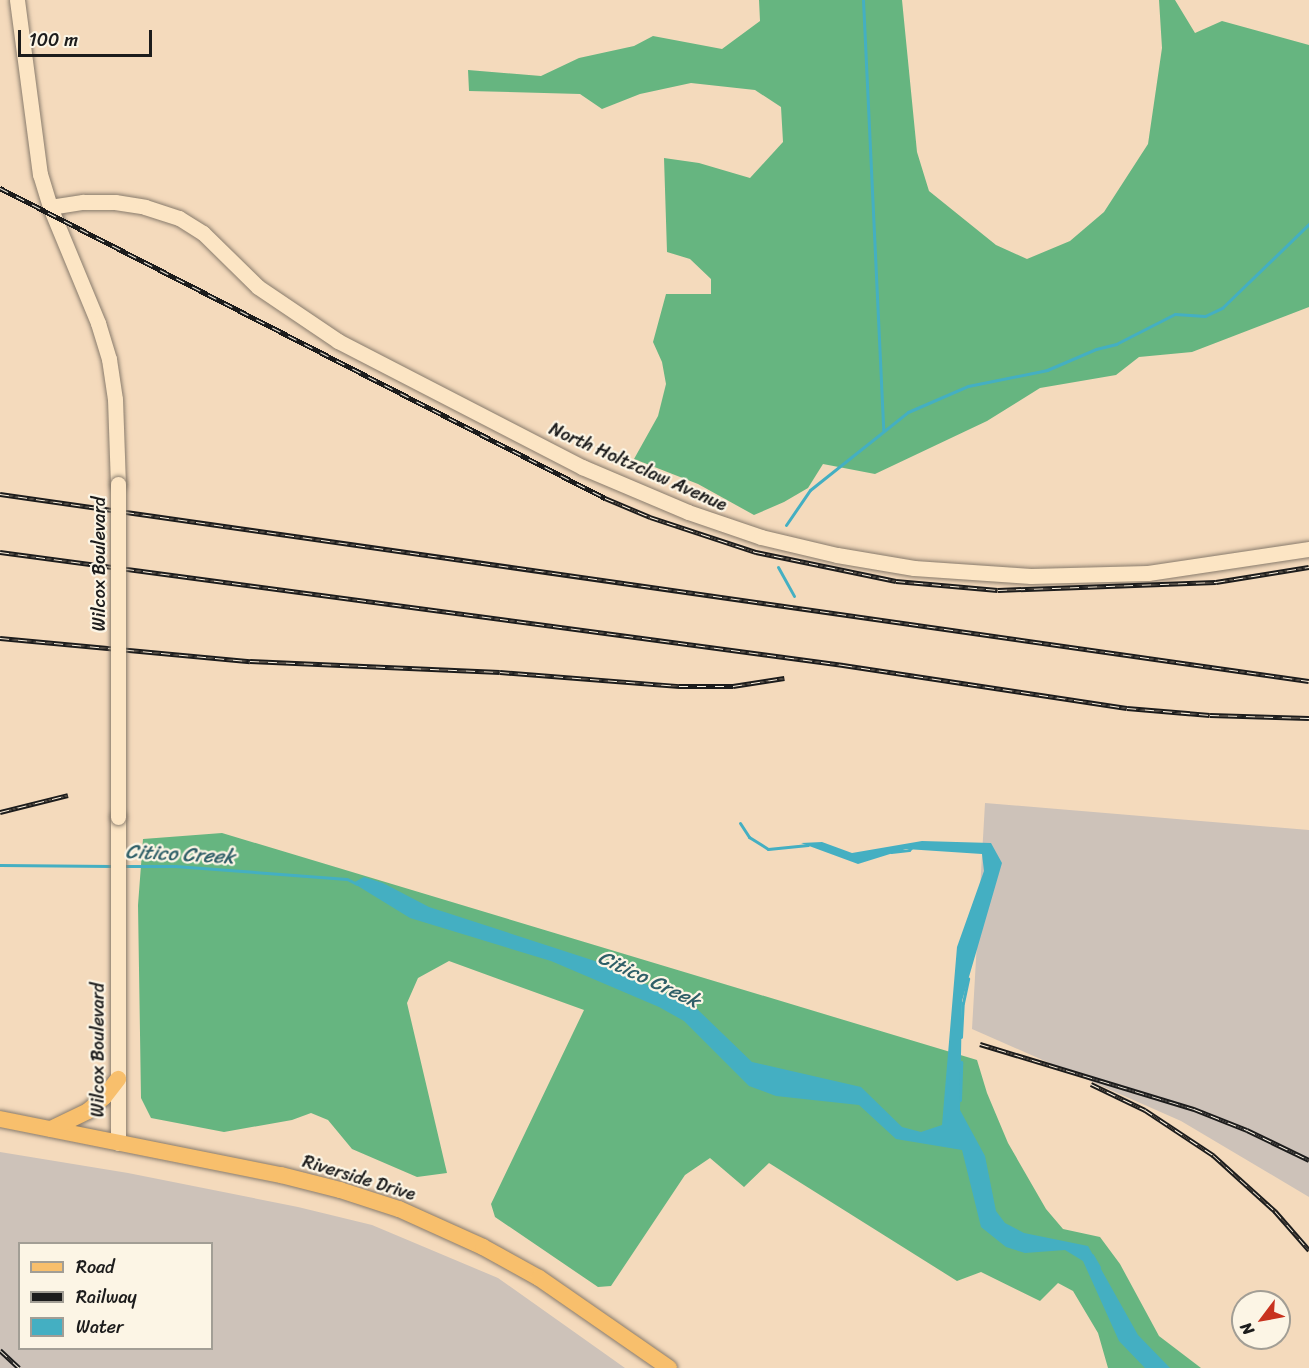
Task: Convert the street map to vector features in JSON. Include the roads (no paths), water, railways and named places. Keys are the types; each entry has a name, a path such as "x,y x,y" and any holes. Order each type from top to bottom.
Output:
{"main road":[{"name":"Wilcox Boulevard","path":"17,0 39,163 50,207 85,288 109,359 115,399 118,484 118,1143"},
{"name":"North Holtzclaw Avenue","path":"50,207 83,202 115,202 145,207 179,218 203,233 258,287 338,341 582,467 679,509 761,537 837,555 914,568 1031,576 1148,573 1309,549"},
{"path":"51,1129 88,1111 118,1078"},
{"name":"Riverside Drive","path":"0,1119 311,1182 370,1199 428,1221 483,1246 539,1278 669,1368"}],"water":[{"path":"922,841 991,843 1002,863 962,1001 960,1110 985,1156 996,1211 1005,1223 1024,1233 1088,1246 1138,1335 1170,1368 1145,1368 1119,1341 1083,1261 1065,1250 1025,1253 1006,1247 981,1227 962,1150 896,1139 859,1105 776,1096 749,1086 684,1021 659,1007 551,961 410,918 353,883 364,877 383,883 429,907 598,962 695,1007 752,1062 861,1087 902,1127 921,1132 942,1125 957,947 984,871 982,854 906,849 858,864 801,843 822,842 852,853"}],"waterway":[{"path":"863,0 883,431"},
{"path":"786,525 810,490 908,412 968,386 1047,370 1096,349 1116,344 1175,314 1205,316 1222,308 1309,224"},
{"path":"778,567 794,596"},
{"path":"740,823 749,837 768,849 808,845"},
{"path":"891,852 909,850 913,846"},
{"name":"Citico Creek","path":"0,865 112,866"},
{"name":"Citico Creek","path":"122,866 175,866 347,879 357,884"},
{"path":"961,1037 963,1003 968,979"},
{"path":"960,1100 961,1062"},
{"name":"Citico Creek","path":"1092,1255 1099,1267"}],"railway":[{"path":"0,188 605,498 650,517 756,552 896,581 998,590 1216,582 1309,567"},
{"path":"0,494 1309,681"},
{"path":"0,552 843,665 1127,708 1210,715 1309,718"},
{"path":"0,638 250,661 500,672 679,686 733,686 784,678"},
{"path":"0,812 68,795"},
{"path":"980,1044 1194,1109 1247,1130 1309,1160"},
{"path":"1091,1084 1145,1110 1213,1155 1275,1211 1309,1250"},
{"path":"0,1350 19,1368"}]}
